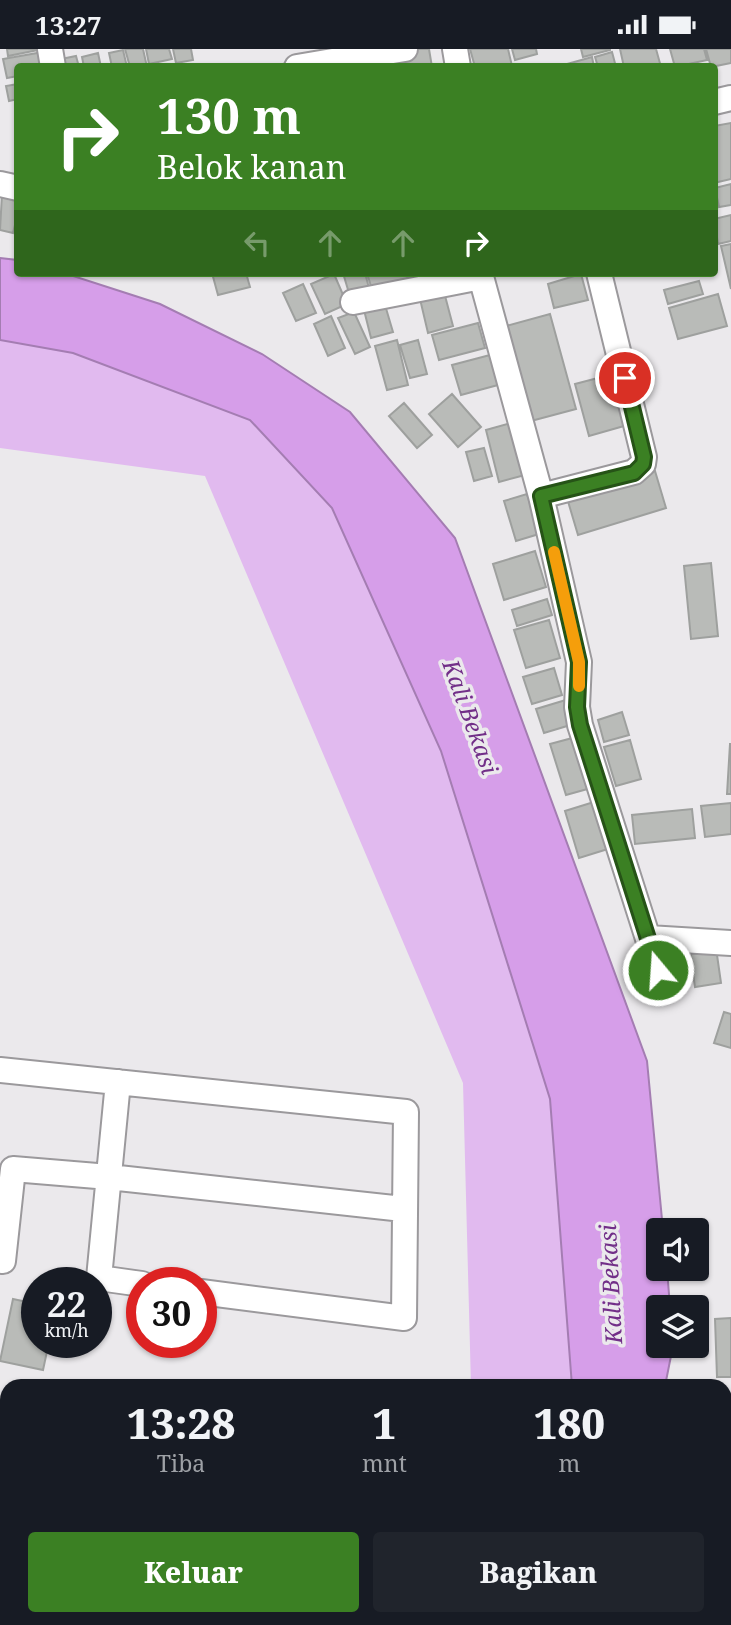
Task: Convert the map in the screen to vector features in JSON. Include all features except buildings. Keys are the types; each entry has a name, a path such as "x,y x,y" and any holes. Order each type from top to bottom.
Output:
{"street":[{"path":"321,63 405,49"},
{"path":"353,302 471,277"},
{"path":"481,277 541,496 579,662 577,707 580,725 658,970"},
{"path":"541,496 634,473 643,464 644,457 600,277"},
{"path":"648,938 731,943"},
{"path":"0,1070 406,1112 404,1318 217,1294"},
{"path":"118,1082 99,1278 126,1282"},
{"path":"3,1261 13,1169 403,1209"}],"shaded area":[{"path":"0,340 73,353 250,420 332,508 441,751 550,1099 571,1379 471,1379 463,1083 205,476 0,448"}],"water":[{"name":"Kali Bekasi","path":"0,258 14,260 14,277 76,277 160,304 262,354 350,412 455,538 647,1061 662,1218 646,1218 646,1281 668,1281 669,1295 646,1295 646,1358 671,1358 666,1379 571,1379 550,1099 441,751 332,508 250,420 73,353 0,340"}],"slow traffic":[{"path":"554,552 579,662 579,686"}],"route":[{"path":"625,378 644,457 643,464 634,473 541,496 579,662 577,707 580,725 658,970"}]}
